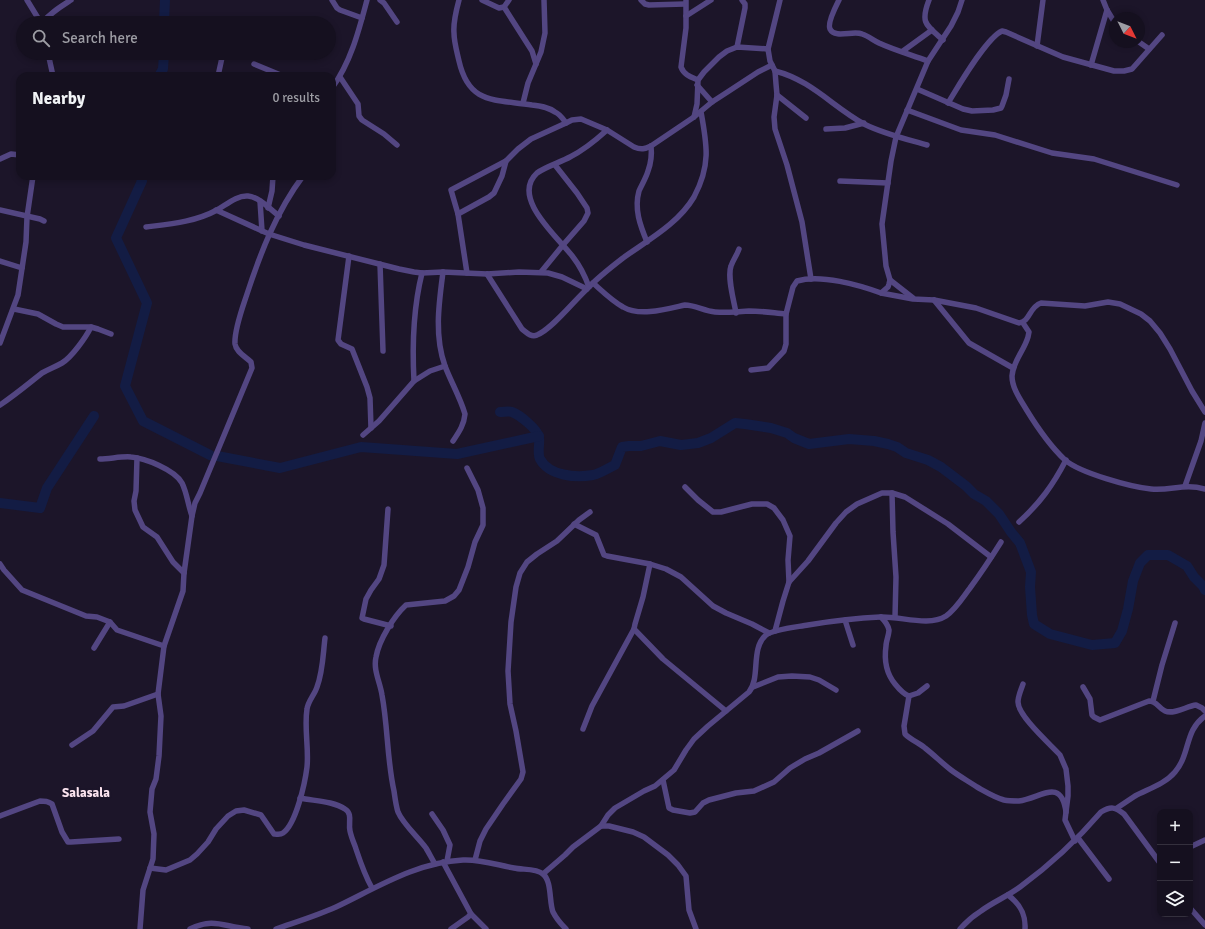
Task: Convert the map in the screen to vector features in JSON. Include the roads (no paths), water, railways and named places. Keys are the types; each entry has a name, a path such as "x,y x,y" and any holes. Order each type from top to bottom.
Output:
{"street":[{"path":"27,0 37,16"},
{"path":"48,16 71,0"},
{"path":"332,0 340,10 362,18"},
{"path":"336,82 340,77 358,34 367,0"},
{"path":"380,0 384,3 397,22"},
{"path":"459,0 454,34 461,71 467,84 477,94 483,97 497,101 523,103 551,109 566,123"},
{"path":"482,0 499,8 504,7 509,0"},
{"path":"523,103 528,83 541,52 545,32 544,0"},
{"path":"641,0 645,4 649,5 686,2 681,67 683,72 698,82 712,102"},
{"path":"686,16 711,0"},
{"path":"736,47 745,8 745,4 742,0"},
{"path":"780,0 768,49 768,54 775,71 777,95 774,117 775,128 788,165 802,222 811,279"},
{"path":"839,0 830,23 831,30 844,34 858,32 878,42 928,61"},
{"path":"929,0 924,14 925,19 928,26 943,40"},
{"path":"881,292 888,287 890,280 886,266 882,224 896,137 928,61 943,40 958,12 962,0"},
{"path":"1037,46 1044,0"},
{"path":"1103,0 1109,13"},
{"path":"504,7 532,51 536,64"},
{"path":"1091,65 1107,10"},
{"path":"903,51 932,30"},
{"path":"948,103 985,47 992,38 1002,31 1063,57 1114,72 1132,69 1162,35"},
{"path":"1145,46 1149,49"},
{"path":"694,117 697,104 698,82 704,72 718,57 736,47 768,49"},
{"path":"50,60 52,72"},
{"path":"219,72 221,60"},
{"path":"254,64 273,72"},
{"path":"467,273 458,214 451,190 506,161 531,139 572,120 581,119 607,130 639,149 652,146 701,112 712,102 758,72 772,65"},
{"path":"775,71 787,74 812,88 864,124 896,137 928,145"},
{"path":"340,77 358,104 359,118 384,134 397,145"},
{"path":"917,89 963,109 993,110 1001,108 1004,102 1009,79"},
{"path":"777,95 806,118"},
{"path":"907,110 961,130 995,135 1052,153 1094,159 1177,185"},
{"path":"487,274 522,329 532,336 536,336 541,333 590,286 623,258 668,226 680,215 693,198 705,169 707,151 701,112"},
{"path":"826,129 839,129 864,124"},
{"path":"590,286 573,257 538,216 531,204 529,189 538,173 572,157 607,130"},
{"path":"647,242 639,224 637,211 640,190 650,164 652,146"},
{"path":"0,159 11,154 16,155"},
{"path":"458,214 489,198 494,193 502,176 506,161"},
{"path":"541,272 562,245 584,221 588,213 587,208 577,193 555,165"},
{"path":"0,343 18,295 33,180"},
{"path":"268,208 272,180"},
{"path":"140,929 143,890 153,859 154,834 151,807 152,789 156,779 159,756 161,716 158,694 164,646 183,591 184,573 195,503 252,368 251,362 237,349 235,344 241,311 269,234 287,200 300,180"},
{"path":"840,181 888,183"},
{"path":"146,227 202,217 239,198 247,196 260,201 279,216"},
{"path":"260,201 262,231"},
{"path":"0,210 44,221"},
{"path":"216,210 269,234 304,245 414,272 487,274 519,272 548,273 590,286 622,307 638,312 691,305 709,311 786,314"},
{"path":"736,313 730,272 731,266 739,249"},
{"path":"349,256 338,340 341,344 352,349 367,387 370,398 371,428"},
{"path":"0,261 22,268"},
{"path":"380,264 382,351"},
{"path":"443,272 438,331 439,343 445,366 465,414 461,429 453,441"},
{"path":"414,381 414,312 417,291 422,273"},
{"path":"751,370 768,368 784,351 786,344 786,314 795,283 800,280 811,279 834,281 913,299 934,300 976,308 1022,323 1029,332 1013,368 1012,378 1016,393 1040,431 1066,460 1076,467 1106,479 1138,487 1164,489 1185,486 1205,489"},
{"path":"890,280 913,299"},
{"path":"934,300 969,343 1013,368"},
{"path":"1022,323 1032,309 1041,303 1085,306 1108,302 1120,304 1129,308 1141,314 1150,321 1160,333 1205,412"},
{"path":"14,309 38,314 63,327 91,327 110,334"},
{"path":"0,405 49,369 67,359 86,337 91,327"},
{"path":"363,435 414,381 430,370 445,366"},
{"path":"1185,486 1201,441 1205,423"},
{"path":"100,459 130,456 153,462 176,475 182,482 185,489 192,516"},
{"path":"137,458 136,491 134,500 135,510 143,527 157,537 173,562 184,573"},
{"path":"1019,522 1046,494 1066,460"},
{"path":"434,864 426,849 402,819 398,811 390,774 385,713 376,666 376,658 379,645 390,626 406,605 445,601 454,596 459,590 468,567 475,542 483,525 484,508 478,490 467,468"},
{"path":"685,487 713,512 721,512 752,504 767,504 774,508 783,520 790,536 788,560 789,582 772,632"},
{"path":"789,582 815,552 846,512 857,504 882,493 892,493 905,497 948,524 991,557"},
{"path":"892,493 896,577 895,617"},
{"path":"388,508 384,565 379,579 366,599 362,618 390,626"},
{"path":"475,860 480,842 486,829 521,779 523,772 510,704 508,671 511,622 516,587 520,573 527,562 557,540 574,524 590,512"},
{"path":"574,524 596,535 600,542 602,551 607,556 666,568 681,577 713,606 772,632"},
{"path":"543,874 573,847 601,826 608,815 616,808 663,780 674,770 694,739 750,692 753,687 757,652 765,636 772,632 822,622 881,617 895,617 913,620 940,619 960,602 1001,542"},
{"path":"0,564 22,590 86,616 98,617 110,622 117,630 164,646"},
{"path":"583,729 592,706 634,629 650,564"},
{"path":"881,617 887,624 889,631 885,658 886,669 895,684 902,692 909,696 918,693 927,686"},
{"path":"845,620 853,645"},
{"path":"94,648 110,622"},
{"path":"1153,701 1175,623"},
{"path":"634,629 663,658 726,711"},
{"path":"150,868 166,870 190,860 208,842 216,829 228,816 236,811 244,810 261,815 274,834 284,833 290,826 295,816 307,767 307,708 317,687 321,672 325,638"},
{"path":"753,687 778,677 792,676 810,677 819,680 836,690"},
{"path":"1023,684 1018,703 1021,711 1028,722 1064,761 1068,786 1066,824 1076,839 1093,857 1109,880"},
{"path":"1083,687 1090,699 1092,715 1100,720 1149,701 1153,701 1168,712 1175,712 1196,705 1204,708"},
{"path":"72,745 93,731 113,707 124,706 158,694"},
{"path":"909,696 904,726 905,734 926,748 952,770 994,797 1003,799 1020,801 1047,792 1054,792 1062,797 1066,812"},
{"path":"1117,808 1135,796 1166,780 1175,772 1183,759 1193,728 1200,719 1205,716"},
{"path":"663,780 669,808 690,813 695,812 703,803 709,800 736,793 754,791 774,782 790,768 858,731"},
{"path":"300,798 339,806 346,809 350,814 350,833 358,860 372,888"},
{"path":"0,816 40,801 45,801 52,804 62,832 68,842 119,839"},
{"path":"960,929 981,910 1008,895 1035,876 1076,839 1101,812 1110,807 1117,808 1124,814 1157,859"},
{"path":"432,814 450,844 445,862 471,914 486,929"},
{"path":"601,826 609,826 633,832 644,837 668,855 678,865 686,876 689,910 696,929"},
{"path":"1193,846 1205,840"},
{"path":"276,929 334,907 372,888 417,869 434,864 464,860 475,860 518,869 537,871 543,874 549,886 553,911 566,929"},
{"path":"1008,895 1023,911 1026,923 1025,929"},
{"path":"1193,911 1205,925"},
{"path":"451,929 471,914"},
{"path":"190,929 198,925 208,923 246,929"}],"waterway":[{"path":"164,16 165,0"},
{"path":"161,72 164,60"},
{"path":"142,180 116,238 147,303 125,386 143,421 210,455"},
{"path":"500,412 512,412 528,423 538,434 539,457 544,465 556,472 571,476 593,475 615,465 622,447 641,446 660,441 681,445 698,443 711,438 735,423 771,428 787,433 794,438 809,444 849,439 874,441 897,447 906,453 928,460 941,467 974,494 986,501 999,514 1020,543 1031,572 1030,587 1034,624 1050,634 1092,645 1115,643 1122,631 1133,581 1140,563 1148,555 1168,555 1187,566 1205,590"},
{"path":"0,503 40,508 47,488 94,416"},
{"path":"217,456 280,468 361,447 457,454 539,436"}],"district":[{"name":"Salasala","path":"86,793"}]}
